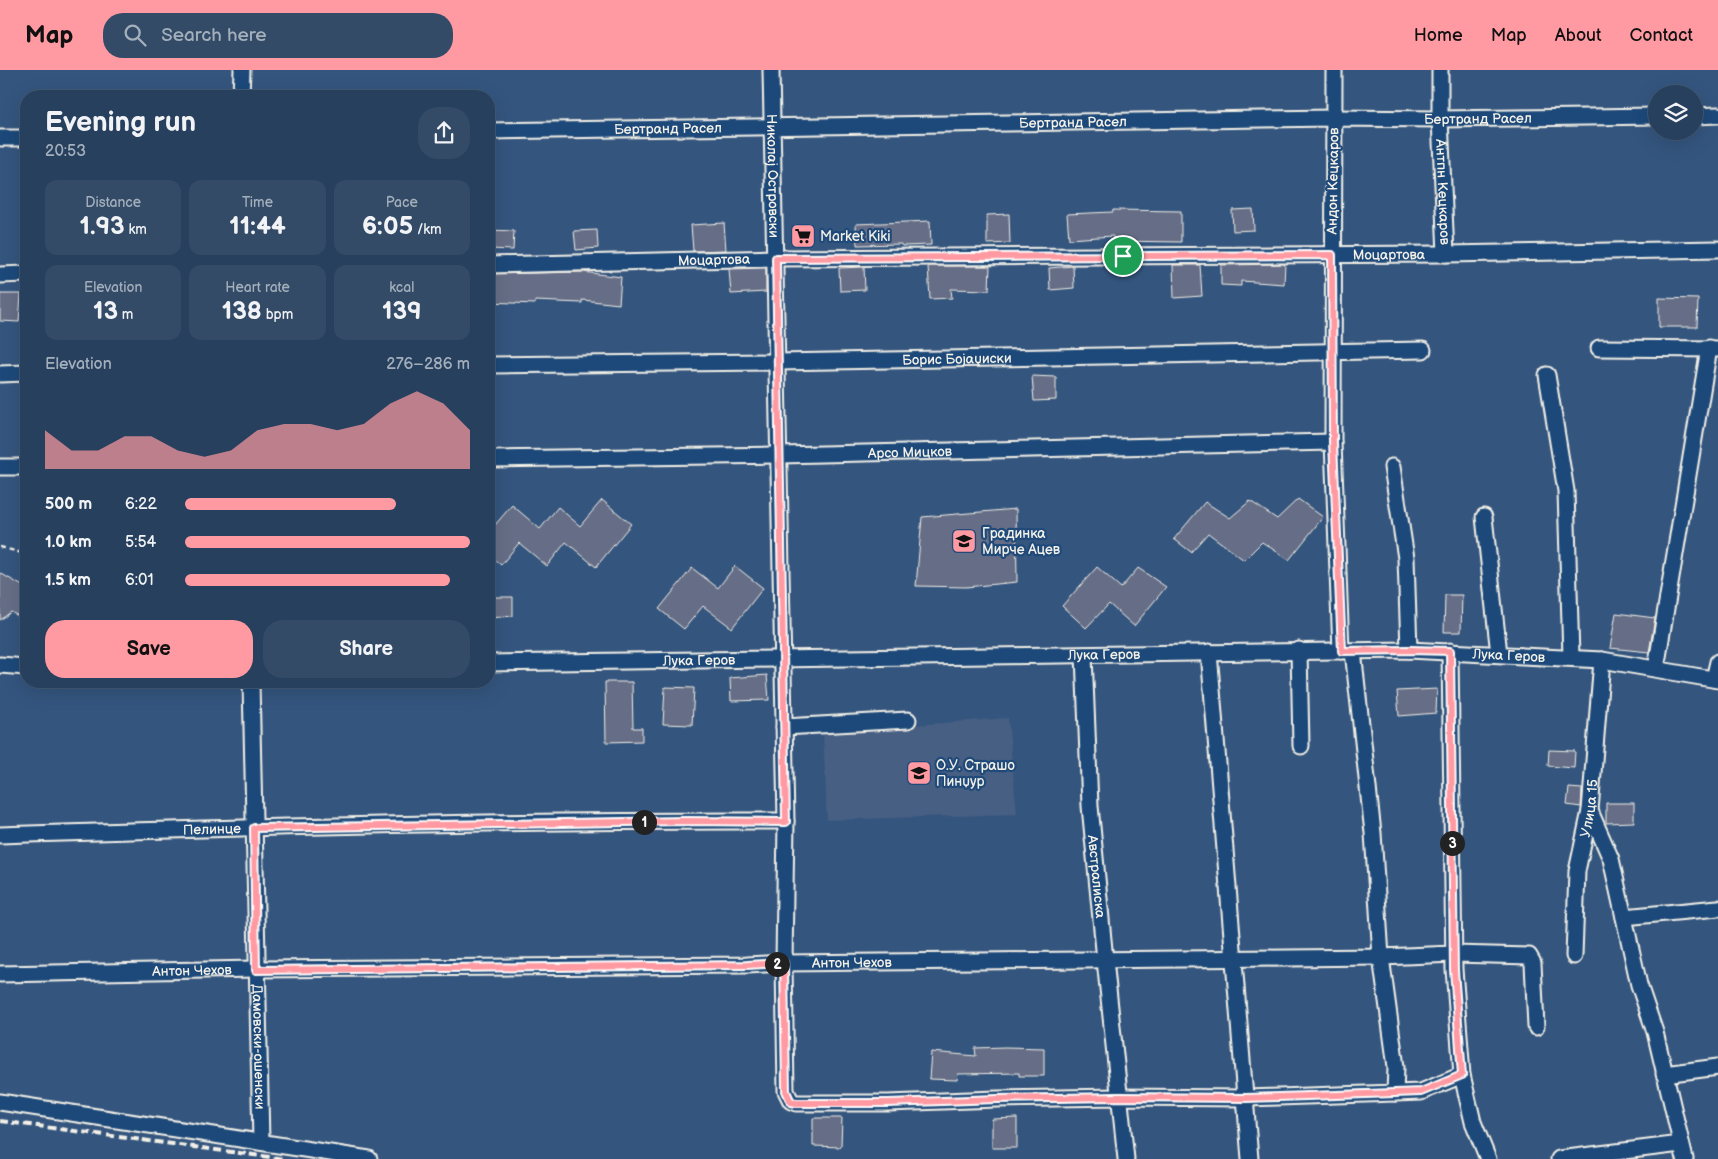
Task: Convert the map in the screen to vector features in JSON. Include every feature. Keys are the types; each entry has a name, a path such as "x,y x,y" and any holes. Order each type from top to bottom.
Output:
{"street":[{"path":"241,90 242,70"},
{"name":"Николај Островски","path":"771,70 786,822 784,963 786,1091 791,1102 796,1103 888,1103 1119,1097"},
{"name":"Андон Кецкаров","path":"1334,70 1332,255 1333,442 1348,651 1373,833 1381,956 1396,1067 1395,1093"},
{"name":"Антпн Кецкаров","path":"1440,70 1440,119 1446,254"},
{"path":"1703,116 1718,115"},
{"name":"Бертранд Расел","path":"495,131 1334,118 1440,119 1648,116"},
{"path":"0,138 20,138"},
{"name":"Моцартова","path":"495,265 776,258 1332,255 1718,250"},
{"path":"0,275 20,274"},
{"path":"1600,348 1714,348 1656,669"},
{"name":"Борис Бојаџиски","path":"495,365 777,362 1424,350"},
{"path":"0,374 20,374"},
{"path":"1547,376 1566,491 1571,657"},
{"name":"Арсо Мицков","path":"495,459 780,455 1333,442"},
{"path":"0,467 20,467"},
{"path":"1392,467 1406,558 1409,650"},
{"path":"1484,517 1499,654"},
{"path":"1299,650 1301,746"},
{"name":"Лука Геров","path":"495,663 1084,655 1299,650 1409,650 1602,660 1716,680"},
{"path":"1450,651 1454,954 1462,1075 1473,1122 1488,1159"},
{"path":"1209,652 1250,1159"},
{"name":"Австралиска","path":"1084,655 1090,806 1126,1159"},
{"name":"Улица 15","path":"1574,956 1577,871 1590,810 1602,660"},
{"path":"1716,680 1718,662"},
{"path":"0,665 20,667"},
{"name":"Дамовски-ошенски","path":"251,688 261,1142"},
{"path":"784,727 908,720"},
{"path":"1590,810 1610,859 1639,985 1655,1032 1685,1159"},
{"name":"Пелинце","path":"0,835 254,828 686,821 786,822"},
{"path":"1624,917 1718,908"},
{"name":"Антон Чехов","path":"0,974 737,966 784,963 1454,954 1529,956 1533,963 1536,1027"},
{"path":"1664,1074 1718,1067"},
{"path":"1119,1097 1246,1098 1421,1092 1462,1075"},
{"path":"0,1102 369,1159"},
{"path":"1560,1159 1681,1144"}],"path":[{"path":"0,547 20,552"}],"shaded area":[{"name":"О.У. Страшо Пинџур","path":"1008,718 1017,814 827,820 823,732"}],"building":[{"path":"1253,209 1254,230 1233,231 1232,210"},
{"path":"1113,210 1181,211 1181,242 1113,241 1113,236 1069,239 1067,214 1113,212"},
{"path":"1009,214 1010,243 987,244 987,215"},
{"path":"930,221 931,245 857,245 856,224"},
{"path":"724,223 726,250 693,251 691,225"},
{"path":"495,230 514,231 513,250 495,249"},
{"path":"597,230 598,248 576,250 574,231"},
{"path":"1285,264 1284,284 1241,281 1241,286 1221,285 1221,265"},
{"path":"1173,265 1200,265 1202,296 1174,298"},
{"path":"928,266 990,266 989,290 951,289 952,298 930,299"},
{"path":"1073,266 1074,288 1050,290 1049,268"},
{"path":"864,267 865,290 840,291 839,268"},
{"path":"766,268 766,292 731,294 729,269"},
{"path":"583,272 621,277 619,304 582,300 582,303 535,301 535,304 495,302 495,274"},
{"path":"0,294 20,294 19,322 0,321"},
{"path":"1659,298 1698,299 1697,327 1659,327"},
{"path":"1032,376 1056,377 1056,400 1034,401"},
{"path":"1298,499 1323,517 1289,560 1262,542 1244,560 1208,533 1191,552 1174,539 1205,502 1230,518 1250,501 1277,519"},
{"path":"602,500 631,524 596,567 566,542 547,566 519,543 501,565 495,560 495,525 512,505 540,529 558,507 580,526"},
{"name":"Градинка Мирче Ацев","path":"1016,509 1017,582 966,587 916,586 922,517"},
{"path":"735,566 763,588 732,628 703,606 684,629 659,609 692,568 718,588"},
{"path":"1097,567 1121,588 1138,568 1166,587 1134,626 1109,604 1086,628 1062,606"},
{"path":"0,573 20,585 20,617 11,612 0,620"},
{"path":"1445,595 1462,595 1461,632 1444,632"},
{"path":"495,597 513,597 513,616 495,618"},
{"path":"1616,613 1655,618 1649,652 1610,648"},
{"path":"767,675 769,700 731,701 730,678"},
{"path":"605,682 632,682 633,728 642,728 642,741 606,742"},
{"path":"665,687 694,688 692,725 663,724"},
{"path":"1437,689 1436,713 1399,716 1397,691"},
{"path":"1549,750 1575,751 1574,768 1548,766"},
{"path":"1569,788 1582,789 1581,807 1567,805"},
{"path":"1606,803 1634,803 1634,822 1606,823"},
{"path":"975,1048 1044,1048 1044,1076 1019,1076 1019,1073 958,1074 957,1080 929,1079 931,1052 976,1056"},
{"path":"813,1118 842,1118 841,1147 813,1146"},
{"path":"1017,1118 1017,1148 992,1148 992,1119"}],"railway":[{"path":"0,1121 284,1159"}],"place":[{"name":"Market Kiki","path":"803,236"},
{"name":"Градинка Мирче Ацев","path":"964,541"},
{"name":"О.У. Страшо Пинџур","path":"919,773"}],"route":[{"path":"1332,255 1333,442 1342,651 1450,651 1454,970 1462,1075 1421,1092 1246,1098 1119,1097 888,1103 796,1103 791,1102 786,1091 784,963 747,965 256,970 254,828 686,821 786,822 776,258 1123,256 1332,255"}]}
